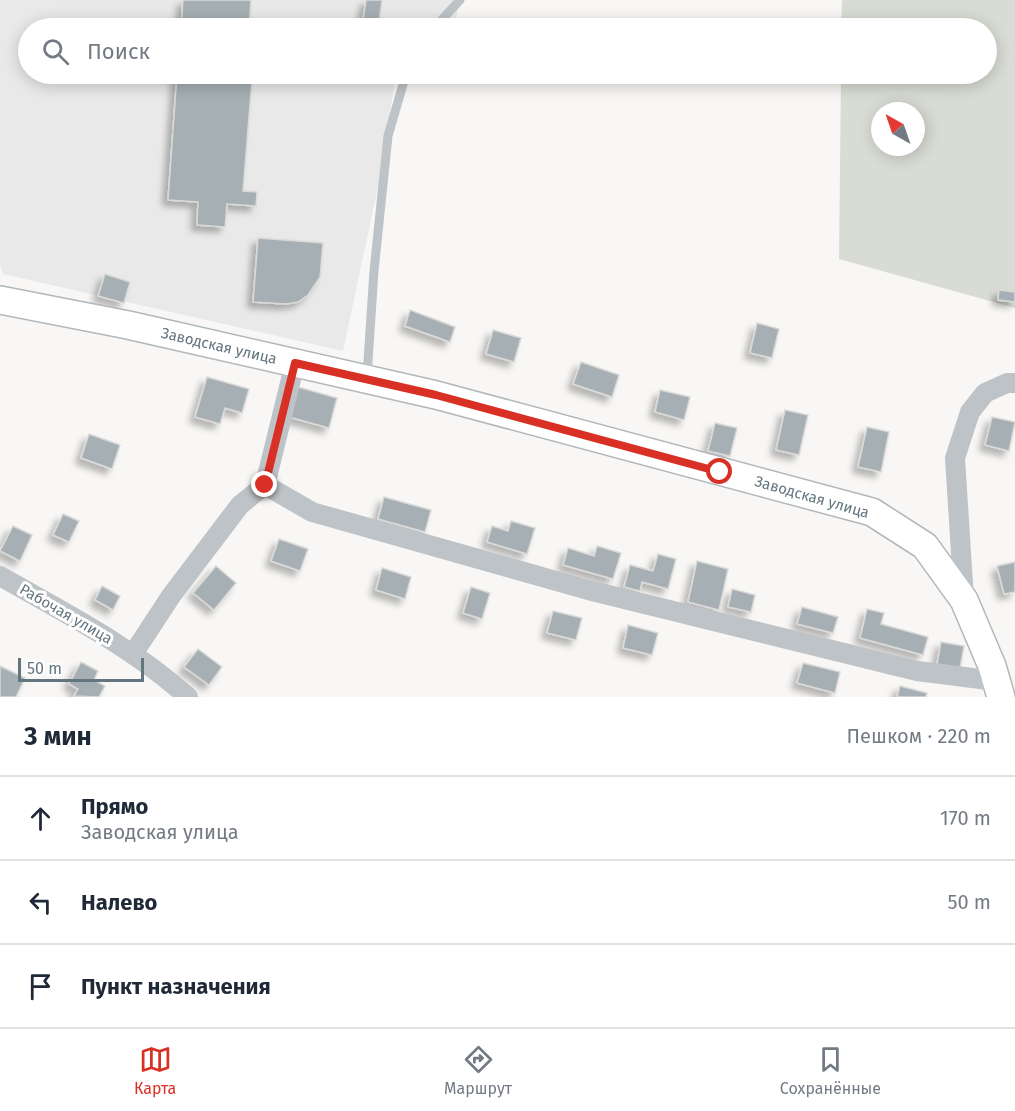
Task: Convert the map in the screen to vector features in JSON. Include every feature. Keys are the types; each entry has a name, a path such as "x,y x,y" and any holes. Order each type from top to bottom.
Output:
{"street":[{"name":"Заводская улица","path":"0,300 128,325 447,398 872,513 925,546 964,600 992,666 999,689"},
{"path":"133,654 171,596 240,505 265,485 295,363"},
{"path":"964,600 955,458 969,412 984,393 1007,383 1015,383"},
{"path":"265,485 312,512 588,590 999,689"},
{"name":"Рабочая улица","path":"0,576 116,642 188,697"}],"lane":[{"path":"443,18 460,0"},
{"path":"367,379 374,271 388,136 403,84"}],"shaded area":[{"path":"0,0 460,0 456,18 18,18 18,84 394,84 379,182 343,351 3,274 0,264"},
{"path":"842,0 1015,0 1015,308 839,259 841,84 997,84 997,18 841,18"}],"building":[{"path":"183,0 251,0 250,18 182,18"},
{"path":"366,0 382,0 380,18 363,18"},
{"path":"176,84 252,84 243,191 257,192 256,206 227,204 225,227 197,225 198,202 168,200"},
{"path":"258,238 323,243 320,277 308,295 298,302 286,304 253,302"},
{"path":"105,274 130,282 124,303 98,296"},
{"path":"999,290 1015,292 1015,302 998,300"},
{"path":"410,310 455,327 450,342 405,326"},
{"path":"757,323 779,329 772,358 750,353"},
{"path":"493,330 521,338 514,362 486,354"},
{"path":"581,362 619,375 612,397 573,384"},
{"path":"207,377 249,389 242,413 225,408 220,424 195,417"},
{"path":"298,387 337,398 329,428 289,417"},
{"path":"660,390 690,397 684,420 655,412"},
{"path":"785,410 808,415 799,455 776,450"},
{"path":"992,417 1015,422 1009,451 985,445"},
{"path":"715,423 737,428 730,456 708,451"},
{"path":"867,427 889,432 881,472 858,467"},
{"path":"89,434 120,445 112,469 81,458"},
{"path":"384,497 431,510 425,532 378,519"},
{"path":"63,514 79,521 69,542 53,535"},
{"path":"511,521 535,528 527,554 487,542 492,526 508,531"},
{"path":"13,526 32,535 20,561 0,551"},
{"path":"279,539 308,549 300,571 271,561"},
{"path":"597,546 621,553 613,579 563,565 568,548 594,556"},
{"path":"658,554 676,559 668,589 642,582 640,591 624,587 630,565 653,571"},
{"path":"697,561 728,569 719,610 688,602"},
{"path":"1015,562 1015,592 1004,594 997,566"},
{"path":"216,566 236,583 214,610 193,593"},
{"path":"382,568 411,577 405,599 376,590"},
{"path":"102,586 120,596 113,610 95,600"},
{"path":"471,587 490,593 482,619 463,613"},
{"path":"732,589 755,595 751,612 728,607"},
{"path":"802,607 838,617 833,633 797,624"},
{"path":"867,609 884,613 881,624 928,637 923,655 860,638"},
{"path":"553,611 582,618 576,640 547,633"},
{"path":"628,625 658,633 652,655 623,648"},
{"path":"941,642 964,646 960,668 937,664"},
{"path":"198,649 222,667 209,685 184,667"},
{"path":"81,662 98,671 94,680 105,686 99,697 74,696 78,689 69,684"},
{"path":"803,663 840,672 835,693 797,683"},
{"path":"0,666 25,678 16,697 0,697"},
{"path":"900,686 927,693 926,697 897,697"}],"route":[{"path":"265,485 295,363 436,395 720,472"}]}
